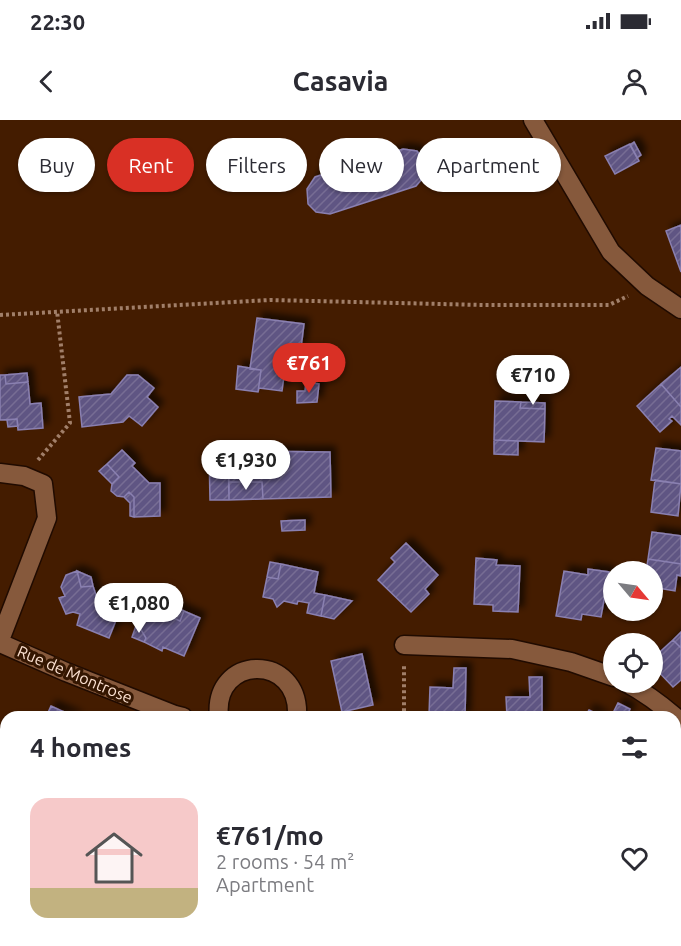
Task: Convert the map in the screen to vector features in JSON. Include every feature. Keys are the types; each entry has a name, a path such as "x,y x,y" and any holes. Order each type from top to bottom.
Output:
{"street":[{"path":"533,120 611,252 647,286 681,309"},
{"path":"0,473 24,476 44,484 47,518 0,641"},
{"name":"Rue de Montrose","path":"0,641 163,711"},
{"path":"404,645 512,649 571,662 603,674"},
{"path":"218,711 220,693 227,682 237,673 263,668 275,672 286,680 294,691 297,711"},
{"path":"644,693 669,711"}],"path":[{"path":"0,315 270,300 483,305 609,305 647,286"},
{"path":"24,476 70,423 57,311"},
{"path":"404,645 404,711"}],"building":[{"path":"634,142 641,155 637,158 630,145"},
{"path":"630,144 639,161 615,174 605,156"},
{"path":"404,149 416,151 416,186 404,190"},
{"path":"319,176 319,192 398,192 330,214 316,212 308,204 307,189 315,177"},
{"path":"681,225 681,272 666,231"},
{"path":"257,318 304,324 301,348 296,347 295,355 287,354 282,391 259,388 258,392 261,370 250,369"},
{"path":"238,366 261,370 258,392 236,389"},
{"path":"681,367 681,407 661,384"},
{"path":"27,373 28,382 6,384 5,375"},
{"path":"0,375 5,375 6,384 28,382 30,404 41,403 43,428 18,430 17,419 0,420"},
{"path":"127,375 138,375 154,388 147,397 158,407 142,426 129,416 123,422 82,427 79,397 111,394"},
{"path":"306,382 319,384 317,402 297,403 297,391 305,391"},
{"path":"661,384 681,407 681,425 672,416 669,419 672,421 660,432 637,406"},
{"path":"495,401 521,402 520,408 545,409 544,442 494,440"},
{"path":"521,402 545,403 545,409 520,408"},
{"path":"17,419 18,426 8,427 7,420"},
{"path":"494,440 518,441 518,455 494,454"},
{"path":"656,448 681,451 681,484 651,480"},
{"path":"122,450 135,463 132,466 149,483 160,483 160,516 134,517 134,497 129,492 124,497 117,496 111,491 112,484 119,477 107,464"},
{"path":"228,451 229,500 210,500 209,452"},
{"path":"228,451 330,452 331,497 263,499 262,482 229,482"},
{"path":"107,464 119,477 112,484 99,471"},
{"path":"655,480 681,484 678,516 651,512"},
{"path":"229,482 262,482 263,499 229,500"},
{"path":"129,492 134,497 134,517 130,516 130,503 124,497"},
{"path":"305,520 305,530 282,531 281,521"},
{"path":"652,532 681,536 681,564 648,559"},
{"path":"406,543 438,575 425,589 429,594 411,612 378,580 395,562 391,558"},
{"path":"476,558 497,560 496,565 520,566 518,612 493,611 493,605 474,604"},
{"path":"663,561 681,564 681,576 677,575 675,591 663,589"},
{"path":"270,562 281,564 278,579 267,577"},
{"path":"281,564 318,572 314,593 325,595 321,616 307,613 309,603 298,601 297,604 284,601 277,607 273,599 263,597 267,577 278,579"},
{"path":"588,569 603,571 601,617 582,614 581,620 556,616 564,571 588,575"},
{"path":"77,571 81,587 93,586 98,601 106,604 108,599 122,605 109,638 77,625 80,614 73,612 66,614 59,598 65,596 61,587 66,575"},
{"path":"77,571 91,577 93,586 81,587"},
{"path":"325,595 352,601 334,619 321,616"},
{"path":"149,596 184,611 180,621 162,613 163,609 146,601"},
{"path":"146,601 163,609 162,613 180,621 184,611 200,618 184,656 163,647 162,651 144,642 146,638 137,623"},
{"path":"137,623 146,638 144,642 132,637"},
{"path":"681,632 681,648 673,640"},
{"path":"673,640 681,648 681,680 673,687 663,677 663,649"},
{"path":"362,654 373,705 342,711 331,661"},
{"path":"454,668 466,668 465,711 429,711 430,687 453,688"},
{"path":"529,677 542,677 542,711 507,711 506,697 530,697"},
{"path":"618,703 630,709 629,711 614,711"},
{"path":"51,706 62,711 49,711"}]}
